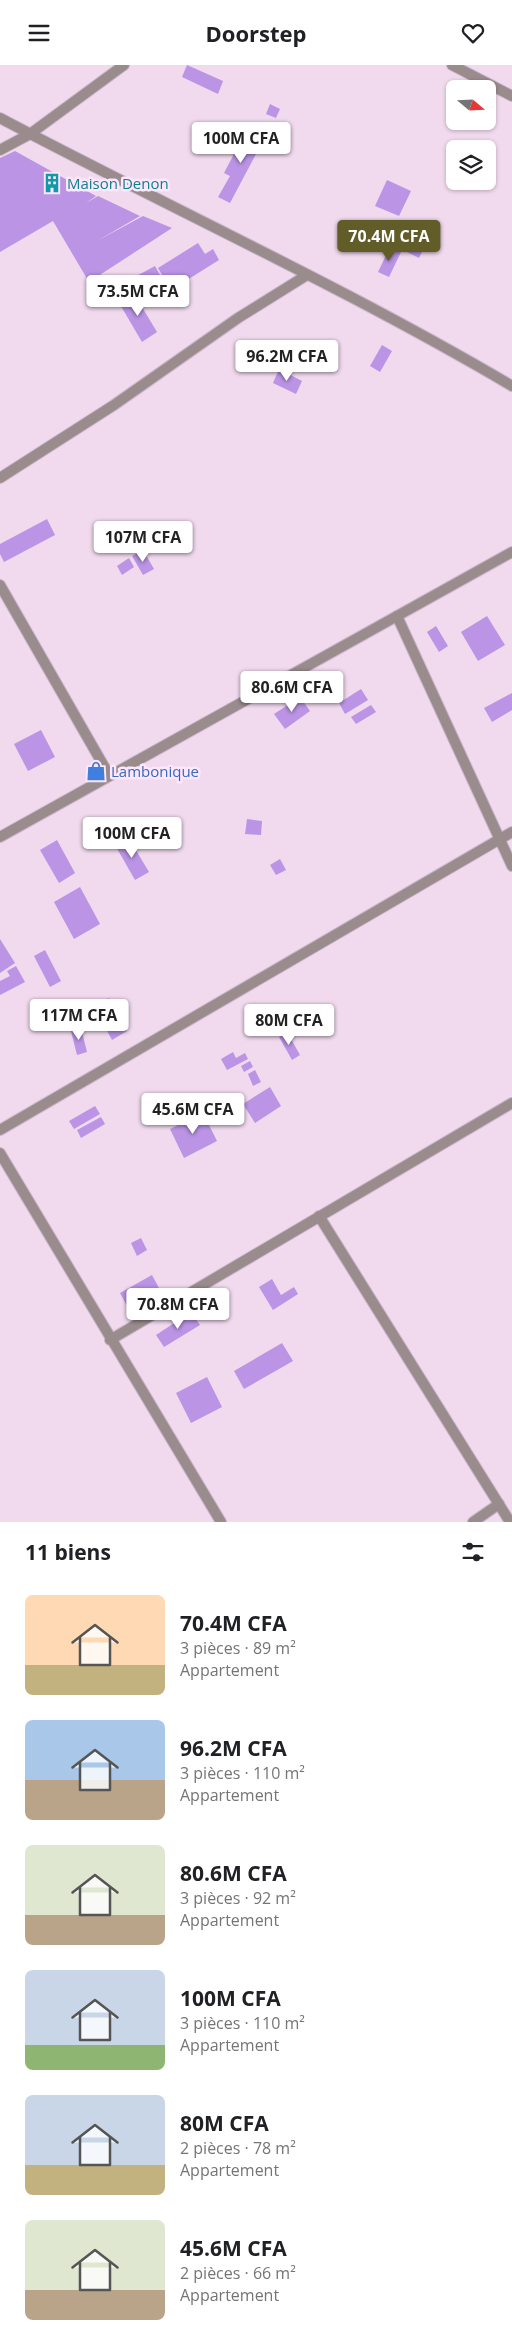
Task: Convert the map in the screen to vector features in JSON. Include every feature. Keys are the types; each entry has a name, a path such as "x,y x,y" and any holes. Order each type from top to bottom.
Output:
{"street":[{"path":"0,150 30,134 124,65"},
{"path":"452,65 512,96"},
{"path":"0,118 307,275 512,386"},
{"path":"0,478 106,410 238,318 307,275"},
{"path":"0,837 512,552"},
{"path":"0,585 109,775"},
{"path":"397,616 512,866"},
{"path":"0,1130 512,832"},
{"path":"110,1340 512,1103"},
{"path":"0,1153 110,1340 221,1522"},
{"path":"319,1216 510,1522"},
{"path":"472,1522 498,1503"}],"building":[{"path":"187,65 223,81 218,94 182,77"},
{"path":"270,104 280,109 276,118 266,114"},
{"path":"247,129 264,139 230,203 218,197 230,176 224,173"},
{"path":"15,151 96,196 86,203 98,196 140,216 97,241 143,216 172,228 89,282 53,221 0,252 0,158"},
{"path":"387,180 411,191 399,216 375,206"},
{"path":"401,223 429,237 419,258 391,244"},
{"path":"198,243 205,254 213,249 219,260 171,290 158,268"},
{"path":"390,247 401,252 389,277 378,272"},
{"path":"155,266 161,277 135,291 129,280"},
{"path":"133,292 157,332 142,342 118,301"},
{"path":"292,342 301,346 295,363 285,359"},
{"path":"382,345 392,351 380,372 370,366"},
{"path":"279,369 302,381 296,394 273,383"},
{"path":"47,519 55,535 4,562 0,554 0,544"},
{"path":"143,550 154,569 143,575 132,556"},
{"path":"129,558 134,567 122,575 117,566"},
{"path":"487,616 505,645 478,661 461,632"},
{"path":"436,626 448,646 439,652 427,632"},
{"path":"361,689 368,700 345,714 339,703"},
{"path":"512,693 512,710 492,722 484,708"},
{"path":"300,697 310,711 285,729 274,714"},
{"path":"371,705 376,712 356,724 351,717"},
{"path":"41,730 55,757 28,771 14,744"},
{"path":"247,819 262,821 261,835 245,834"},
{"path":"128,837 149,872 135,880 115,845"},
{"path":"57,840 75,873 59,883 40,850"},
{"path":"280,859 286,870 276,875 270,865"},
{"path":"80,887 100,924 74,939 54,902"},
{"path":"0,939 15,963 0,973"},
{"path":"45,950 61,981 50,987 34,956"},
{"path":"16,966 25,982 0,995 0,981 10,976 7,971"},
{"path":"109,998 127,1031 112,1040 94,1007"},
{"path":"81,1028 87,1052 77,1055 71,1031"},
{"path":"287,1032 300,1055 292,1060 279,1037"},
{"path":"233,1052 236,1058 245,1053 248,1059 227,1070 221,1059"},
{"path":"250,1061 253,1067 244,1072 241,1066"},
{"path":"255,1070 261,1082 253,1086 248,1074"},
{"path":"270,1087 281,1106 255,1123 243,1104"},
{"path":"95,1106 100,1114 74,1129 69,1121"},
{"path":"203,1113 217,1141 184,1158 170,1129"},
{"path":"101,1117 105,1124 81,1138 77,1130"},
{"path":"141,1238 147,1250 137,1256 131,1243"},
{"path":"152,1275 159,1288 127,1306 120,1293"},
{"path":"272,1279 281,1295 294,1287 298,1294 273,1310 259,1287"},
{"path":"191,1312 200,1325 164,1347 156,1335"},
{"path":"282,1343 293,1361 244,1389 234,1371"},
{"path":"207,1377 222,1407 191,1423 176,1393"}],"place":[{"name":"Maison Denon","path":"52,183"},
{"name":"Lambonique","path":"96,771"}]}
